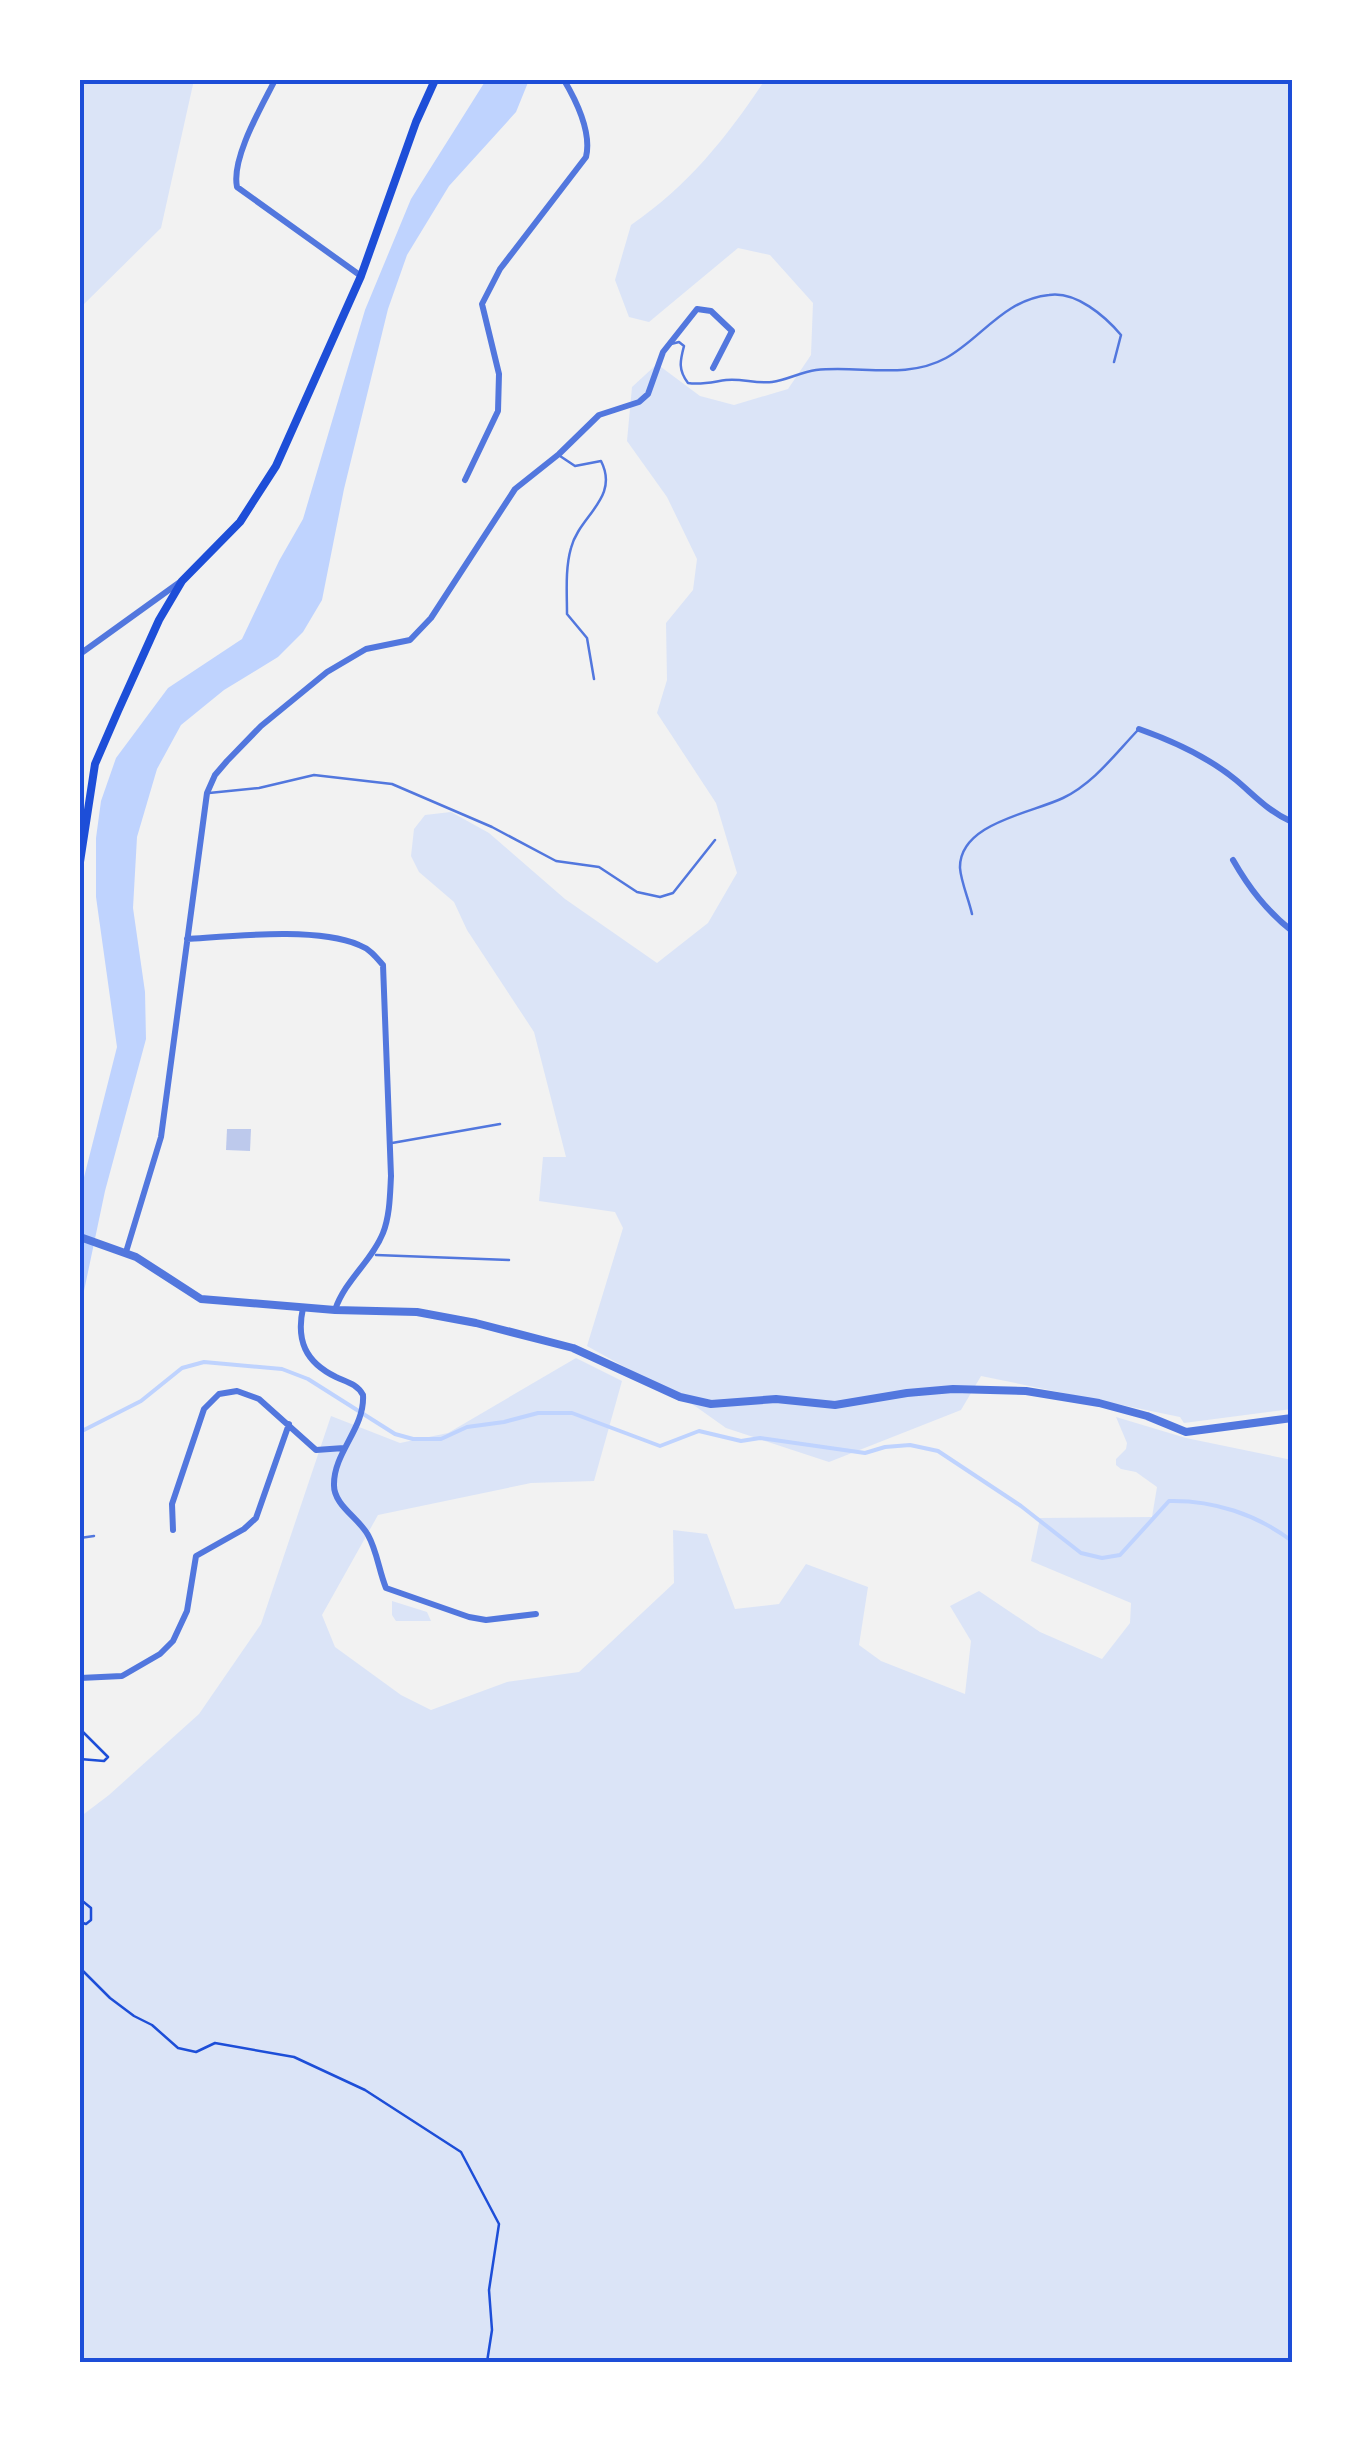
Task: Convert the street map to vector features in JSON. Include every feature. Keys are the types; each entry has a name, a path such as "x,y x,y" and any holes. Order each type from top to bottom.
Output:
{"main road":[{"path":"80,862 95,764 159,620 182,581 222,542 259,497 287,444 361,276 434,80"}],"street":[{"path":"275,80 236,171 237,187 361,276"},
{"path":"466,480 498,411 499,374 482,304 500,269 578,170 589,142 564,80"},
{"path":"126,1252 161,1137 207,793 215,775 261,726 326,672 366,648 410,640 431,618 508,498 592,420 639,402 648,394 663,352 697,310 710,311 732,332 713,368"},
{"path":"80,654 182,581"},
{"path":"1139,729 1211,763 1268,809 1292,822"},
{"path":"1233,860 1270,913 1292,931"},
{"path":"187,938 318,936 359,944 374,953 383,965 390,1143 386,1223 340,1294 335,1310"},
{"path":"80,1236 126,1252 201,1299 417,1312 572,1348 680,1397 711,1404 776,1400 835,1405 907,1392 990,1390 1026,1391 1098,1403 1186,1432 1292,1418"},
{"path":"303,1308 300,1336 307,1354 322,1369 362,1390 364,1405 359,1423 334,1478 336,1497 367,1533 386,1588 486,1620 536,1614"},
{"path":"173,1530 172,1504 210,1400 229,1391 249,1394 270,1406 316,1450 346,1448"},
{"path":"80,1678 122,1676 160,1654 173,1640 187,1612 196,1556 251,1524 289,1424"}],"lane":[{"path":"670,344 682,343 680,368 688,383 729,379 772,382 829,369 893,372 945,359 994,318 1029,300 1051,294 1084,304 1114,327 1120,335 1114,362"},
{"path":"559,454 575,466 598,460 606,473 603,498 578,532 568,563 567,614 588,638 594,680"},
{"path":"972,914 960,866 970,839 1014,814 1061,799 1080,788 1139,729"},
{"path":"207,793 259,788 314,775 392,784 492,827 556,861 599,867 636,892 660,897 672,894 715,840"},
{"path":"390,1143 500,1124"},
{"path":"369,1254 510,1260"},
{"path":"80,1538 94,1536"}],"path":[{"path":"80,1729 108,1757 80,1759"},
{"path":"80,1899 90,1908 91,1920 86,1924 80,1922"},
{"path":"80,1968 110,1998 152,2025 178,2048 196,2052 215,2043 294,2057 364,2090 461,2152 499,2224 489,2290 492,2330 487,2362"}],"shaded area":[{"path":"80,80 194,80 161,228 80,308"},
{"path":"765,80 1292,80 1292,1409 1184,1423 1180,1417 981,1376 961,1410 829,1462 726,1428 695,1406 587,1346 623,1228 615,1212 539,1201 543,1157 566,1157 534,1032 467,930 454,902 419,872 411,856 414,829 425,815 451,812 489,833 565,899 657,963 708,923 737,873 716,803 657,713 667,680 666,623 693,590 697,559 667,497 627,441 632,387 657,364 700,396 734,405 788,389 811,355 813,303 770,255 738,248 649,322 629,317 615,280 631,225 671,194 705,159"},
{"path":"576,1358 622,1381 594,1481 531,1483 378,1515 322,1615 335,1647 401,1695 431,1710 507,1682 579,1672 674,1583 673,1530 707,1534 735,1609 779,1604 806,1564 868,1587 859,1645 881,1661 965,1694 971,1641 950,1606 979,1591 1040,1632 1102,1659 1130,1623 1131,1603 1031,1561 1040,1518 1152,1517 1157,1487 1136,1472 1116,1465 1127,1443 1116,1417 1186,1438 1292,1460 1292,2362 80,2362 80,1817 199,1714 261,1624 331,1416 400,1443 448,1433"},
{"path":"392,1601 427,1612 431,1621 396,1621"}],"water":[{"path":"486,80 529,80 516,112 449,186 407,255 388,309 344,489 322,600 303,632 278,657 224,690 181,725 157,769 137,837 133,908 145,992 146,1039 105,1191 80,1310 80,1193 117,1047 96,897 96,838 101,801 116,758 168,688 242,639 303,519 365,310 411,199"}],"building":[{"path":"227,1129 251,1129 250,1151 226,1150"}],"waterway":[{"path":"80,1432 141,1401 182,1368 204,1362 282,1369 308,1379 395,1434 413,1439 441,1439 467,1427 538,1413 572,1413 660,1446 699,1431 741,1441 760,1438 865,1453 910,1445 938,1451 1021,1506 1081,1553 1102,1558 1120,1555 1169,1501 1234,1510 1292,1541"}]}
